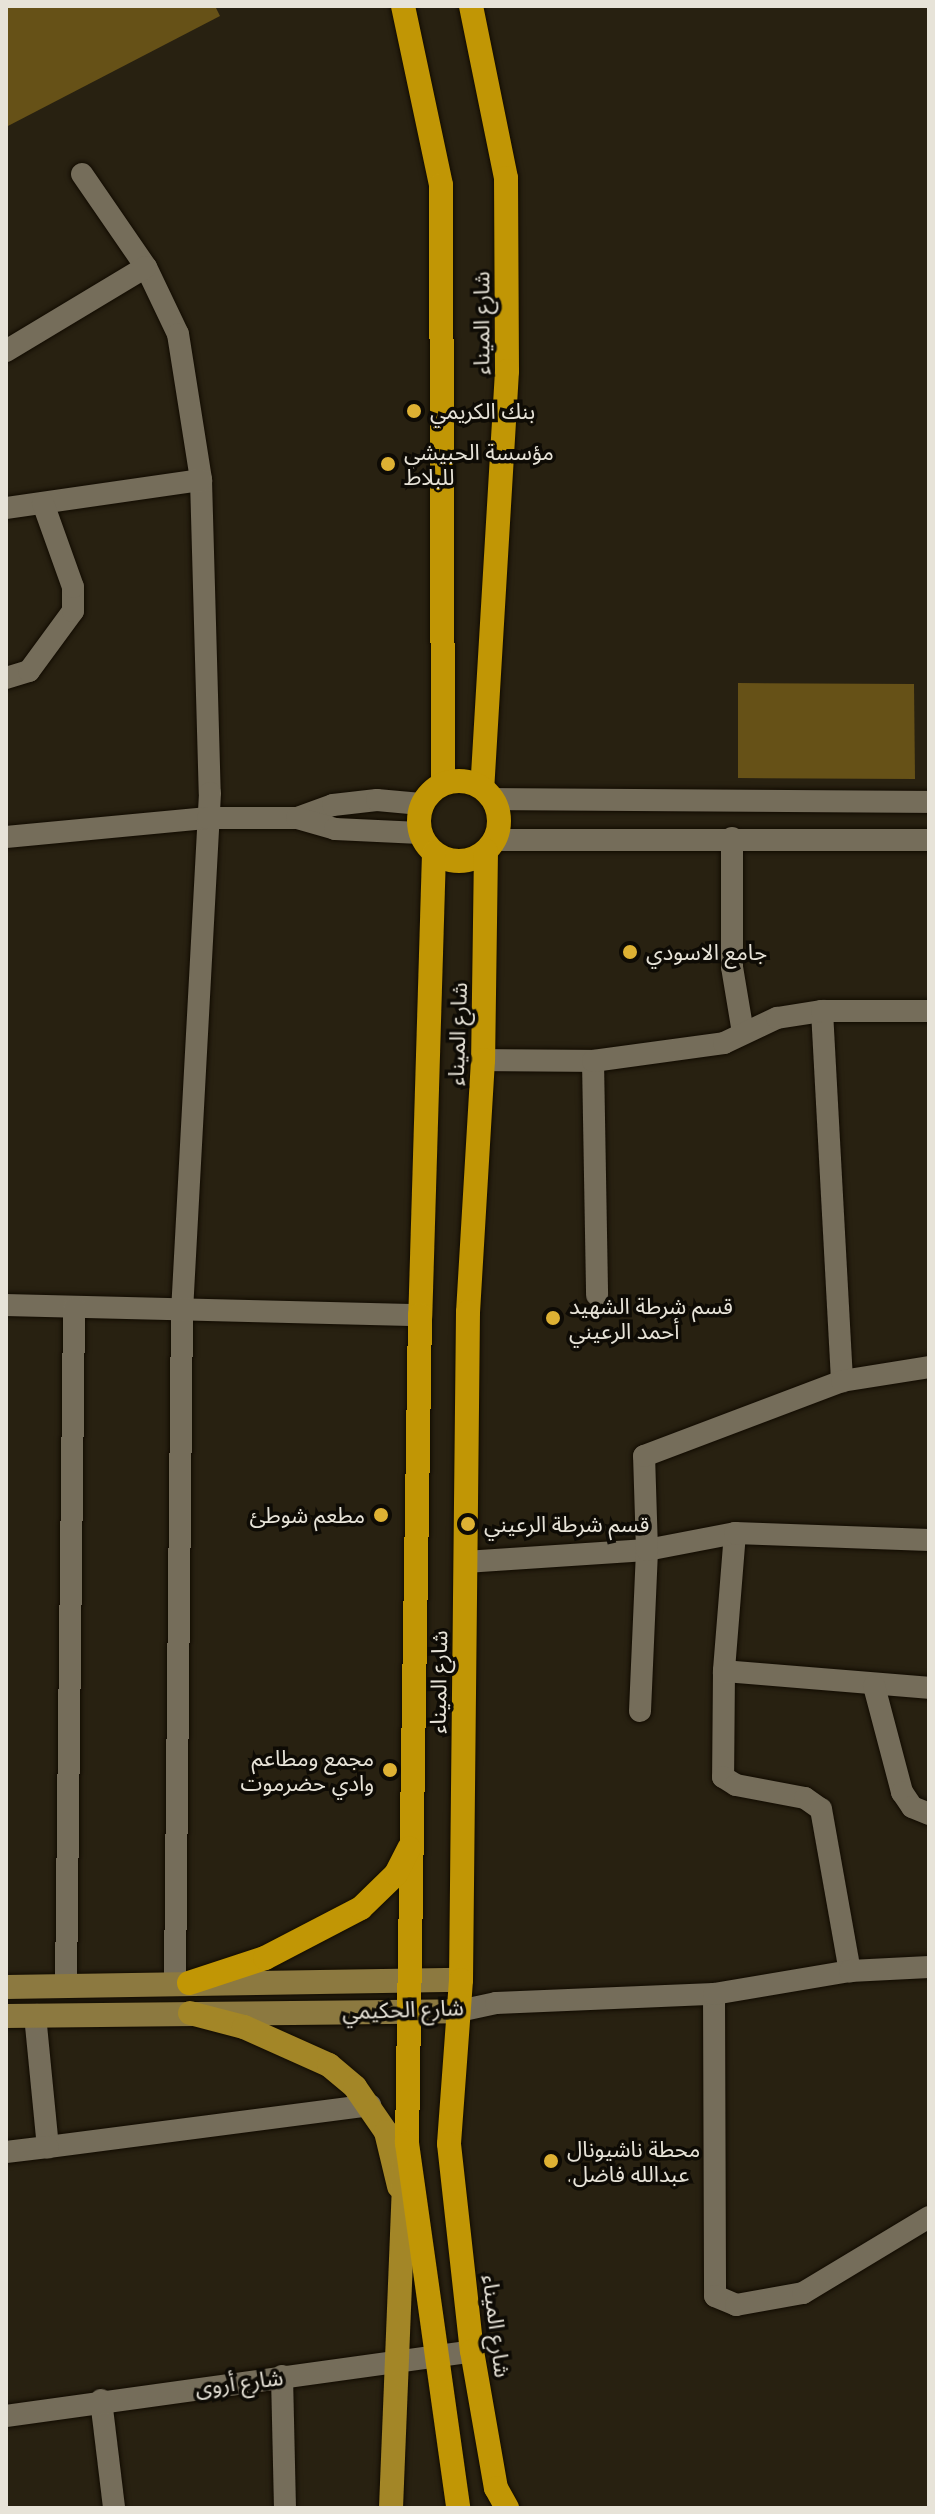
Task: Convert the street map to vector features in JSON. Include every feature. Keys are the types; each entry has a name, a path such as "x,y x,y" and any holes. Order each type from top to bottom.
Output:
{"highway":[{"name":"شارع الميناء","path":"403,6 441,185 443,783"},
{"name":"شارع الميناء","path":"471,6 506,178 507,371 487,793"},
{"path":"463,780 487,793 499,826 490,846 460,860 427,843 421,804 443,783 463,780"},
{"name":"شارع الميناء","path":"427,843 407,2143 458,2508"},
{"name":"شارع الميناء","path":"490,846 483,1060 468,1312 461,1980 449,2144 472,2351 496,2488 507,2508"},
{"path":"182,1984 277,1952 361,1908 396,1874 413,1838"}],"main road":[{"path":"190,2013 295,2047 329,2065 370,2105 395,2158 402,2203"},
{"name":"شارع الميناء","path":"391,2508 400,2361 402,2203 407,2143"}],"street":[{"path":"82,174 146,267 178,334 201,480 208,818 182,1311 182,1984"},
{"path":"6,351 146,267"},
{"path":"6,508 201,480"},
{"path":"6,678 29,671 73,611 73,587 43,503"},
{"path":"487,793 929,802"},
{"path":"6,837 208,818 297,818 362,802 421,804"},
{"path":"297,818 335,829 427,843"},
{"path":"490,846 732,838 929,840"},
{"path":"732,838 732,967 743,1033"},
{"path":"822,1011 842,1381"},
{"path":"483,1060 593,1061 724,1043 777,1018 822,1011 929,1011"},
{"path":"593,1061 597,1295"},
{"path":"7,1308 420,1315"},
{"path":"66,1986 74,1308"},
{"path":"640,1711 647,1550 644,1456 842,1381 929,1367"},
{"path":"465,1562 647,1550 735,1533 929,1540"},
{"path":"735,1533 724,1671 723,1777 736,1785 805,1798 821,1809 850,1971"},
{"path":"724,1671 874,1686 929,1688"},
{"path":"874,1686 902,1792 912,1807 929,1814"},
{"path":"496,2003 714,1994 850,1971 929,1967"},
{"name":"شارع الحكيمي","path":"6,1987 461,1980 496,2003"},
{"path":"714,1994 715,2296 736,2305 803,2293 929,2217"},
{"name":"شارع الحكيمي","path":"6,2016 459,2011 496,2003"},
{"path":"35,2015 48,2147"},
{"path":"6,2152 370,2105"},
{"name":"شارع أروى","path":"6,2416 101,2400 439,2358 472,2351"},
{"path":"282,2376 285,2508"},
{"path":"101,2400 114,2508"}],"building":[{"path":"6,6 215,6 220,16 6,127"},
{"path":"738,683 914,684 915,779 738,778"}],"place":[{"name":"بنك الكريمي","path":"414,411"},
{"name":"مؤسسة الحبيشي للبلاط","path":"388,464"},
{"name":"جامع الاسودي","path":"630,952"},
{"name":"قسم شرطة الشهيد أحمد الرعيني","path":"553,1318"},
{"name":"مطعم شوطئ","path":"381,1515"},
{"name":"قسم شرطة الرعيني","path":"468,1524"},
{"name":"مجمع ومطاعم وادي حضرموت","path":"390,1770"},
{"name":"محطة ناشيونال .عبدالله فاضل","path":"551,2161"}]}
